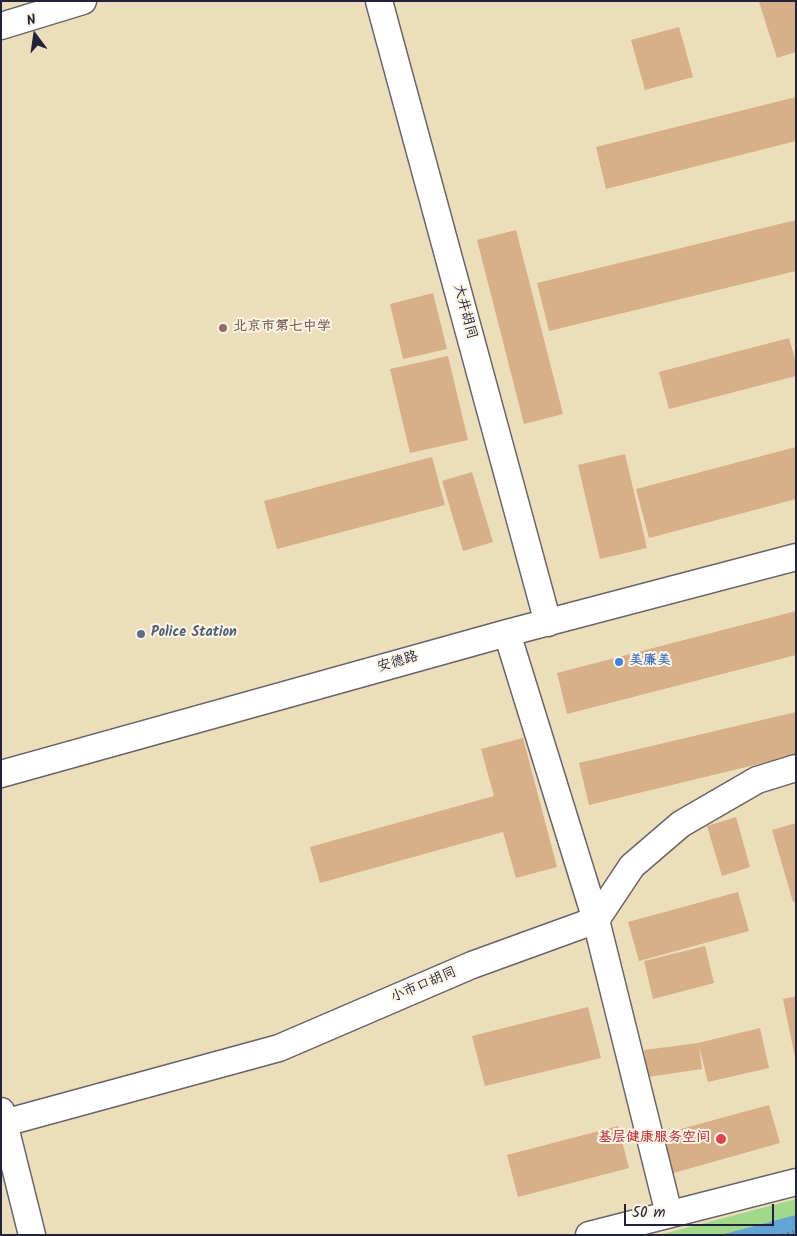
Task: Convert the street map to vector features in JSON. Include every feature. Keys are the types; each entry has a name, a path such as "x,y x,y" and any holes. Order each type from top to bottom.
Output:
{"street":[{"path":"1,26 83,1"},
{"name":"大井胡同","path":"379,1 548,623"},
{"name":"安德路","path":"1,774 507,633 796,557"},
{"path":"507,633 596,920 669,1214"},
{"path":"596,920 632,866 681,824 757,780 796,768"},
{"name":"小市口胡同","path":"3,1117 279,1048 472,965 596,920"},
{"path":"3,1117 32,1235"},
{"path":"589,1235 796,1182"}],"path":[{"path":"783,1235 796,1232"}],"green space":[{"path":"796,1199 796,1235 659,1235"}],"water":[{"path":"796,1215 796,1235 720,1235 732,1232"}],"building":[{"path":"796,1 796,52 777,58 759,2"},
{"path":"679,27 693,77 645,90 631,40"},
{"path":"796,97 796,141 606,189 596,147"},
{"path":"796,220 796,271 549,331 537,283"},
{"path":"516,230 563,414 524,424 477,240"},
{"path":"433,293 447,349 403,359 390,304"},
{"path":"789,338 796,362 796,376 669,409 659,372"},
{"path":"448,356 468,440 410,453 390,369"},
{"path":"796,447 796,499 649,538 636,489"},
{"path":"625,454 647,548 600,559 578,465"},
{"path":"432,457 445,505 277,549 264,501"},
{"path":"472,472 493,542 463,551 442,481"},
{"path":"796,611 796,655 567,714 557,673"},
{"path":"796,712 796,755 589,805 579,763"},
{"path":"523,738 557,867 516,878 503,832 320,883 310,847 494,796 481,749"},
{"path":"736,817 750,867 722,876 707,826"},
{"path":"796,823 796,901 793,902 772,830"},
{"path":"738,892 749,931 639,961 628,922"},
{"path":"705,946 714,983 653,999 644,961"},
{"path":"796,996 796,1057 795,1057 783,999"},
{"path":"588,1007 601,1058 485,1086 472,1036"},
{"path":"760,1028 769,1068 708,1082 699,1046 702,1069 648,1077 644,1050 698,1043"},
{"path":"769,1105 780,1143 670,1174 659,1135"},
{"path":"618,1126 629,1168 518,1197 507,1155"}],"place":[{"name":"北京市第七中学","path":"223,328"},
{"name":"Police Station","path":"141,634"},
{"name":"美廉美","path":"619,662"},
{"name":"基层健康服务空间","path":"721,1139"}]}
